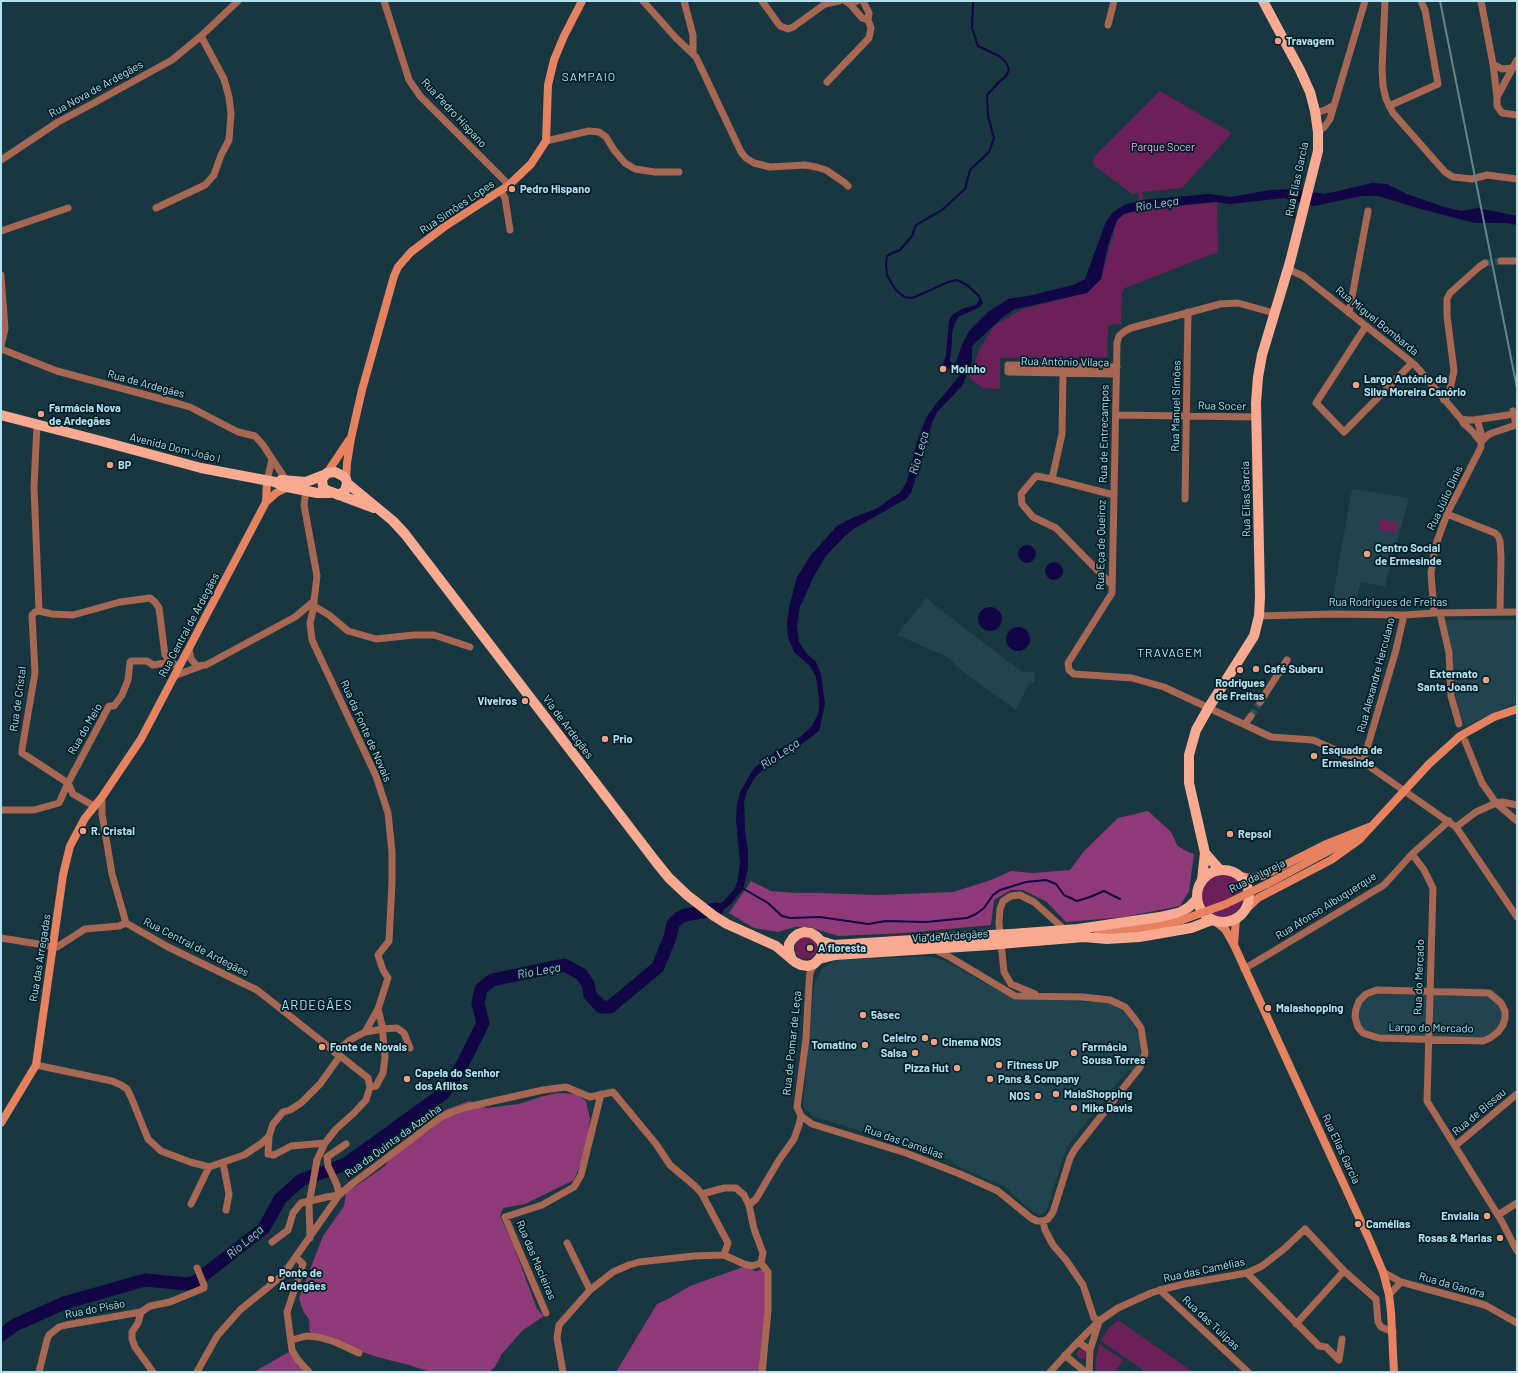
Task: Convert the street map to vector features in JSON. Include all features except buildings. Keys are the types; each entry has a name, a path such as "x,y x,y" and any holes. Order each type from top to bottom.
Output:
{"main road":[{"name":"Rua Elias Garcia","path":"1202,880 1205,853 1189,783 1189,755 1196,730 1254,636 1259,616 1260,596 1256,417 1258,377 1262,355 1288,269 1318,151 1316,115 1310,92 1300,70 1263,1"},
{"name":"Avenida Dom João I","path":"1,415 101,440 201,468 271,481 281,480 287,484 317,493 334,494"},
{"path":"335,472 343,476 347,481 345,491 334,494 323,487 322,479 325,474 335,472"},
{"name":"Avenida Dom João I","path":"287,484 306,482 325,474"},
{"name":"Via de Ardegães","path":"347,481 381,510 405,534 669,878 687,895 714,916 727,924 776,946 791,957 795,962 801,965 808,966 835,956 933,949 991,940 1081,933 1181,912 1190,907 1197,899"},
{"name":"Via de Ardegães","path":"334,494 381,510"},
{"name":"Rua Elias Garcia","path":"1205,853 1220,870"},
{"path":"1220,870 1230,871 1239,876 1245,882 1249,897 1248,905 1240,916 1229,922 1214,921 1203,913 1199,907 1197,899 1197,892 1202,880 1207,875 1220,870"},
{"name":"Via de Ardegães","path":"1011,938 1065,930 1107,938 1139,937 1191,928 1214,921"},
{"name":"Via de Ardegães","path":"756,936 780,940 793,938 804,932 811,933 821,941 834,945 991,940"},
{"path":"791,957 789,951 793,938"},
{"path":"816,962 822,954 823,947 821,941"}],"street":[{"path":"156,208 205,185 214,175 221,155 229,140 231,114 229,97 224,79 201,36 238,1"},
{"name":"Rua Pedro Hispano","path":"384,1 409,80 420,96 508,185"},
{"path":"643,1 676,38 696,57 714,92 741,152 746,158 754,163 770,167 805,165 816,166 826,170 848,186"},
{"path":"684,1 693,35 693,53"},
{"path":"762,1 780,26 788,29 826,3 839,1"},
{"path":"826,82 869,38 871,28 868,20 868,13 863,1"},
{"path":"1108,25 1114,1"},
{"name":"Rua Elias Garcia","path":"1318,132 1330,119 1365,1"},
{"path":"1385,1 1386,6 1382,69 1386,100 1396,117 1445,172 1453,177 1472,179 1486,175 1517,179"},
{"path":"1389,106 1438,84 1425,10 1421,1"},
{"path":"1481,1 1493,64 1497,106 1502,113 1517,114"},
{"path":"580,2 554,60 548,85 546,141 589,131 599,132 606,136 614,150 625,163 635,169 655,172 679,172"},
{"path":"851,2 862,18 868,20"},
{"name":"Rua Nova de Ardegães","path":"1,160 58,122 172,60 201,36"},
{"path":"1497,97 1517,60"},
{"path":"1493,64 1502,69 1513,68"},
{"path":"1316,115 1334,105"},
{"name":"Rua Simões Lopes","path":"347,481 347,463 351,438 362,390 394,276 398,267 411,252 444,227 484,200 501,191 530,164 546,141"},
{"path":"501,191 505,198 510,230"},
{"path":"1,230 68,208"},
{"path":"1349,313 1368,211"},
{"path":"1501,261 1517,261"},
{"path":"1444,400 1449,393 1454,371 1447,316 1447,299 1450,293 1485,263"},
{"name":"Rua Miguel Bombarda","path":"1288,269 1303,276 1412,363 1461,419"},
{"path":"1,275 5,329 1,346"},
{"name":"Rua de Entrecampos","path":"1114,496 1116,370 1117,343 1119,336 1125,331 1220,304 1238,303 1274,313"},
{"name":"Rua Manuel Simões","path":"1185,499 1188,312"},
{"path":"1366,326 1316,403 1344,432 1412,363"},
{"name":"Rua de Ardegães","path":"1,349 57,371 190,407 238,432 255,436 263,445 287,484"},
{"name":"Rua António Vilaça","path":"1008,365 1116,370 1063,373 1008,372 1008,365"},
{"path":"1052,479 1062,434 1063,373"},
{"path":"1461,419 1467,420 1511,413 1516,425 1488,435 1482,442"},
{"name":"Rua Socer","path":"1116,415 1256,417"},
{"path":"1461,419 1482,442"},
{"path":"1473,432 1472,423 1475,419"},
{"path":"1475,419 1482,442"},
{"path":"37,425 34,487 39,611 52,614 74,615 120,602 150,598 159,608 165,655 171,662 179,667"},
{"name":"Rua Simões Lopes","path":"325,474 351,438"},
{"name":"Rua Júlio Dinis","path":"1459,724 1451,696 1449,653 1437,613 1431,573 1435,547 1448,514 1480,450 1482,442"},
{"path":"271,481 272,459"},
{"name":"Rua Eça de Queiroz","path":"1112,585 1056,528 1033,517 1022,504 1021,494 1036,476 1114,496 1112,593 1068,663 1069,670 1074,674 1132,678 1164,687 1209,707"},
{"name":"Rua Central de Ardegães","path":"271,481 266,502 207,617 141,739 102,797 102,814 112,874 126,923 168,947 257,990 368,1078 370,1087"},
{"name":"Rua Central de Ardegães","path":"266,502 287,484"},
{"path":"174,676 216,661 295,617 314,604 317,576 304,505 306,490"},
{"path":"1448,514 1495,533 1498,536 1500,541 1501,557 1500,612"},
{"path":"314,604 348,631 376,640 414,635 434,635 470,647"},
{"name":"Rua da Fonte de Novais","path":"314,604 310,623 312,640 376,776 388,813 392,852 389,941 378,955 383,970 388,978 378,1010 365,1032"},
{"name":"Rua de Cristal","path":"39,611 32,615 35,673 22,753 68,783 73,794 94,806"},
{"name":"Rua Rodrigues de Freitas","path":"1259,616 1333,614 1404,615 1517,612"},
{"name":"Rua Alexandre Herculano","path":"1363,762 1396,650 1404,615"},
{"path":"188,650 191,659 199,666"},
{"path":"1260,702 1288,660"},
{"name":"Rua do Meio","path":"1,810 34,810 59,803 109,706 114,706 122,695 128,680 129,664 131,661 147,661 153,666 171,662"},
{"path":"1209,707 1276,738 1312,740 1363,762 1405,790 1456,827 1517,917"},
{"name":"Rua da Igreja","path":"1240,916 1258,898 1331,860 1359,840 1446,747 1465,733 1494,717 1517,709"},
{"path":"1245,724 1251,716"},
{"path":"1465,741 1482,783 1496,803 1515,816"},
{"name":"Rua das Arregadas","path":"1,1123 36,1065 63,875 70,846 85,818 102,797"},
{"path":"1456,827 1476,812 1496,803 1502,802 1517,805"},
{"name":"Rua Afonso Albuquerque","path":"1244,969 1384,885 1412,854 1449,821"},
{"name":"Rua da Igreja","path":"1239,876 1252,878 1265,875 1324,845 1372,826"},
{"name":"Rua da Igreja","path":"1145,928 1182,920 1226,904 1327,853 1372,826"},
{"name":"Rua do Mercado","path":"1412,854 1424,870 1433,888 1426,1101 1498,1215 1517,1250"},
{"path":"1039,995 1011,984 1004,972 999,923 1000,909 1003,901 1011,896 1020,895 1034,902 1065,930"},
{"name":"Rua Elias Garcia","path":"1234,945 1240,916"},
{"name":"Rua Elias Garcia","path":"1214,921 1225,929 1234,945 1383,1272 1389,1295 1393,1332 1394,1372"},
{"path":"1,938 57,947 85,929 119,926 126,923"},
{"name":"Via de Ardegães","path":"1081,933 1145,928"},
{"path":"933,949 948,956 1015,996 1039,995 1110,1000 1125,1007 1141,1028 1145,1053 1140,1067 1075,1149 1070,1158 1053,1212 1048,1219 1040,1221 1053,1245 1066,1260 1083,1285 1094,1318 1099,1321 1090,1350 1089,1372"},
{"name":"Rua de Pomar de Leça","path":"749,1205 756,1199 779,1160 794,1139 801,1116 797,1107 806,1039 809,983 810,973 816,962"},
{"name":"Largo do Mercado","path":"1377,990 1429,991 1489,993 1496,998 1505,1011 1503,1025 1498,1032 1483,1041 1378,1038 1363,1033 1358,1027 1356,1008 1359,1001 1366,994 1377,990"},
{"path":"310,1238 309,1204 316,1160 325,1143 336,1129 366,1100 370,1087 376,1086 383,1073 385,1057 383,1029 378,1010"},
{"name":"Rua da Fonte de Novais","path":"269,1136 273,1124 283,1112 302,1103 320,1084 338,1054 350,1040 365,1032 397,1028 404,1033 410,1048"},
{"path":"36,1065 112,1081 121,1085 127,1089 148,1139 161,1151 190,1162 209,1167 222,1163 244,1155 262,1143 269,1136"},
{"name":"Rua da Quinta da Azenha","path":"197,1372 221,1331 240,1310 283,1275 339,1195 432,1124 452,1112 467,1107 543,1090 566,1087 590,1096 613,1092 656,1144 670,1165 702,1194"},
{"name":"Rua das Macieiras","path":"546,1313 505,1217 542,1204 574,1187 581,1175 601,1094"},
{"name":"Rua de Bissau","path":"1455,1146 1517,1094"},
{"name":"Rua das Camélias","path":"801,1116 812,1124 906,1153 960,1174 998,1191 1040,1221"},
{"path":"269,1136 268,1154 274,1155 291,1146 325,1143"},
{"path":"272,1242 288,1230 293,1213 301,1203 339,1195 337,1185 328,1166 327,1157 346,1144"},
{"path":"222,1163 229,1194 226,1210"},
{"path":"191,1204 209,1167"},
{"path":"724,1255 728,1243 702,1194 724,1188 736,1188 744,1195 749,1205 754,1229 763,1253 761,1263 768,1272 768,1311 762,1372"},
{"path":"1498,1215 1517,1203"},
{"name":"Rua das Camélias","path":"1050,1372 1099,1321 1118,1308 1160,1290 1184,1284 1246,1273 1262,1266 1284,1249 1304,1229 1344,1271 1376,1299 1378,1322 1381,1327 1393,1332"},
{"path":"567,1243 590,1290"},
{"path":"563,1372 557,1338 559,1325 590,1290 613,1272 629,1265 694,1256 724,1255 752,1266 761,1263"},
{"path":"296,1257 303,1264 288,1312 292,1350 309,1372"},
{"path":"141,1312 150,1306 170,1302 204,1288 197,1268"},
{"path":"1296,1324 1344,1271"},
{"name":"Rua da Gandra","path":"1383,1272 1401,1282 1485,1305 1517,1323"},
{"path":"1246,1273 1319,1346 1326,1347 1339,1360 1342,1339"},
{"name":"Rua da Gandra","path":"1389,1295 1401,1282"},
{"name":"Rua das Tulipas","path":"1160,1290 1248,1372"},
{"name":"Rua do Pisão","path":"39,1372 49,1335 59,1327 141,1312 138,1323 132,1332 132,1339 135,1347 153,1372"},
{"path":"292,1340 306,1336 318,1337 335,1342 359,1353"},
{"path":"1078,1342 1090,1350"},
{"path":"1065,1355 1085,1372"}],"shaded area":[{"name":"Centro Social de Ermesinde","path":"1352,489 1409,498 1385,587 1361,582 1354,608 1331,608"},
{"path":"926,598 1023,673 1034,671 1035,682 1028,685 1016,710 966,674 947,657 897,635"},
{"name":"Externato Santa Joana","path":"1443,620 1517,620 1517,702 1466,726 1457,709 1452,659"},
{"path":"1148,811 1171,832 1177,845 1194,854 1189,891 1180,906 1124,917 1066,922 1047,902 1023,890 1011,890 994,900 991,925 905,933 838,936 809,927 795,927 778,932 754,928 729,913 751,881 771,891 878,895 953,892 991,880 1011,871 1032,873 1070,870 1084,851 1118,818"},
{"path":"927,956 943,960 1013,999 1102,1002 1118,1007 1131,1020 1140,1038 1140,1058 1133,1071 1128,1070 1066,1148 1046,1212 1040,1215 1033,1212 1004,1186 957,1166 950,1160 877,1133 867,1133 812,1116 803,1106 812,1003 815,983 822,969 835,960"},
{"path":"1374,987 1481,988 1494,990 1501,996 1506,1004 1509,1019 1507,1025 1497,1037 1493,1040 1478,1044 1374,1041 1364,1038 1358,1033 1354,1027 1352,1015 1353,1008 1361,993"},
{"path":"557,1093 576,1094 586,1101 590,1119 587,1147 574,1180 525,1204 503,1208 500,1216 514,1247 537,1309 544,1316 522,1331 501,1355 495,1367 489,1372 430,1372 377,1357 310,1334 309,1319 303,1311 299,1298 323,1236 344,1206 346,1193 385,1166 392,1155 430,1130 436,1124 435,1120 445,1110 469,1101 486,1108 519,1104"},
{"path":"743,1267 756,1271 766,1268 771,1302 766,1372 616,1372 657,1304 690,1286"},
{"path":"296,1351 312,1372 254,1372 287,1353"}],"green space":[{"name":"Parque Socer","path":"1160,91 1232,133 1182,188 1142,192 1146,209 1217,202 1218,252 1125,288 1122,292 1121,324 1108,325 1107,357 1000,358 1000,389 983,388 969,378 979,350 994,326 1022,309 1087,293 1101,279 1117,220 1124,214 1141,210 1138,193 1132,194 1095,166 1093,161 1094,157"},
{"path":"1380,519 1398,523 1396,533 1378,530"},
{"path":"1218,875 1226,875 1234,878 1240,884 1243,896 1240,908 1234,914 1226,917 1218,917 1210,914 1204,908 1201,900 1201,892 1204,884 1210,878"},
{"path":"806,937 814,940 817,948 814,956 806,959 798,956 795,948 798,940"},
{"path":"1118,1320 1193,1372 1146,1372 1101,1341 1108,1329"},
{"path":"1099,1344 1123,1360 1115,1372 1096,1372 1096,1359"},
{"path":"1082,1349 1087,1354 1082,1359 1077,1354"}],"water":[{"path":"1372,183 1387,184 1407,194 1441,206 1461,211 1478,208 1517,216 1517,225 1507,223 1475,223 1378,196 1362,196 1314,206 1284,198 1231,204 1216,202 1143,209 1124,214 1117,220 1108,245 1101,279 1087,293 1015,309 1004,316 972,346 972,362 962,386 938,411 933,420 911,493 906,499 855,528 845,536 825,557 813,578 800,607 797,626 799,642 806,653 816,662 821,674 825,704 819,731 799,746 770,764 756,776 747,791 744,802 748,869 743,889 730,905 714,916 704,908 717,906 724,901 735,888 740,863 736,821 737,805 740,792 754,768 778,750 800,737 812,726 819,712 816,677 810,666 794,652 788,637 787,624 789,607 797,577 811,555 837,526 852,518 878,508 900,493 907,481 917,442 926,418 960,375 965,366 953,371 944,366 943,363 946,356 949,321 952,315 962,309 976,305 979,300 979,296 983,303 980,307 958,317 952,333 950,360 952,364 956,362 969,331 988,312 1008,299 1028,296 1073,285 1085,279 1105,224 1112,213 1124,205 1142,200 1209,194 1231,197 1270,190 1292,189 1325,194"},
{"path":"1027,545 1033,548 1036,554 1033,560 1027,563 1021,560 1018,554 1021,548"},
{"path":"1050,562 1058,562 1063,567 1061,578 1058,580 1050,580 1045,575 1045,567"},
{"path":"990,607 999,610 1002,619 999,628 990,631 981,628 978,619 981,610"},
{"path":"1018,627 1027,630 1030,639 1027,648 1018,651 1009,648 1006,639 1009,630"}],"waterway":[{"path":"973,1 972,28 978,46 999,56 1006,62 1009,70 1006,76 987,95 988,116 994,138 989,152 970,170 965,189 942,210 916,225 912,236 900,250 887,256 886,265 887,275 895,289 904,297 915,297 948,282 957,280 967,285 979,296 981,301"},
{"path":"742,888 768,903 782,916 790,918 820,917 868,924 886,921 926,922 967,918 984,908 993,895 1000,890 1026,882 1046,880 1056,884 1064,895 1077,901 1104,891 1120,899"},
{"name":"Rio Leça","path":"1,1335 15,1325 64,1303 145,1280 187,1284 195,1282 264,1228 280,1199 301,1180 346,1164 444,1093 462,1065 483,1023 478,1003 481,989 492,980 564,965 581,974 588,984 590,995 601,1007 610,1007 658,967 670,937 673,924 679,918 685,915 717,909"}],"tunnel":[{"path":"1485,263 1501,261"},
{"path":"1251,716 1260,702"}],"railway":[{"path":"1440,1 1517,388"}],"place":[{"name":"Travagem","path":"1278,41"},
{"name":"Pedro Hispano","path":"512,189"},
{"name":"Moinho","path":"943,369"},
{"name":"Largo António da Silva Moreira Canório","path":"1356,385"},
{"name":"Farmácia Nova de Ardegães","path":"41,414"},
{"name":"BP","path":"110,465"},
{"name":"Centro Social de Ermesinde","path":"1367,554"},
{"name":"Café Subaru","path":"1256,669"},
{"name":"Rodrigues de Freitas","path":"1240,670"},
{"name":"Externato Santa Joana","path":"1486,680"},
{"name":"Viveiros","path":"525,701"},
{"name":"Prio","path":"605,739"},
{"name":"Esquadra de Ermesinde","path":"1314,756"},
{"name":"R. Cristal","path":"83,831"},
{"name":"Repsol","path":"1230,834"},
{"name":"A floresta","path":"810,948"},
{"name":"Maiashopping","path":"1268,1008"},
{"name":"5àsec","path":"863,1015"},
{"name":"Celeiro","path":"925,1038"},
{"name":"Cinema NOS","path":"934,1042"},
{"name":"Tomatino","path":"865,1045"},
{"name":"Fonte de Novais","path":"322,1047"},
{"name":"Salsa","path":"915,1053"},
{"name":"Farmácia Sousa Torres","path":"1074,1053"},
{"name":"Fitness UP","path":"999,1065"},
{"name":"Pizza Hut","path":"957,1068"},
{"name":"Capela do Senhor dos Aflitos","path":"407,1079"},
{"name":"Pans & Company","path":"990,1079"},
{"name":"MaiaShopping","path":"1056,1094"},
{"name":"NOS","path":"1038,1096"},
{"name":"Mike Davis","path":"1074,1108"},
{"name":"Envialia","path":"1487,1216"},
{"name":"Camélias","path":"1358,1224"},
{"name":"Rosas & Marias","path":"1500,1238"},
{"name":"Ponte de Ardegães","path":"271,1279"}],"district":[{"name":"SAMPAIO","path":"589,77"},
{"name":"TRAVAGEM","path":"1170,653"},
{"name":"ARDEGÃES","path":"317,1006"}]}
